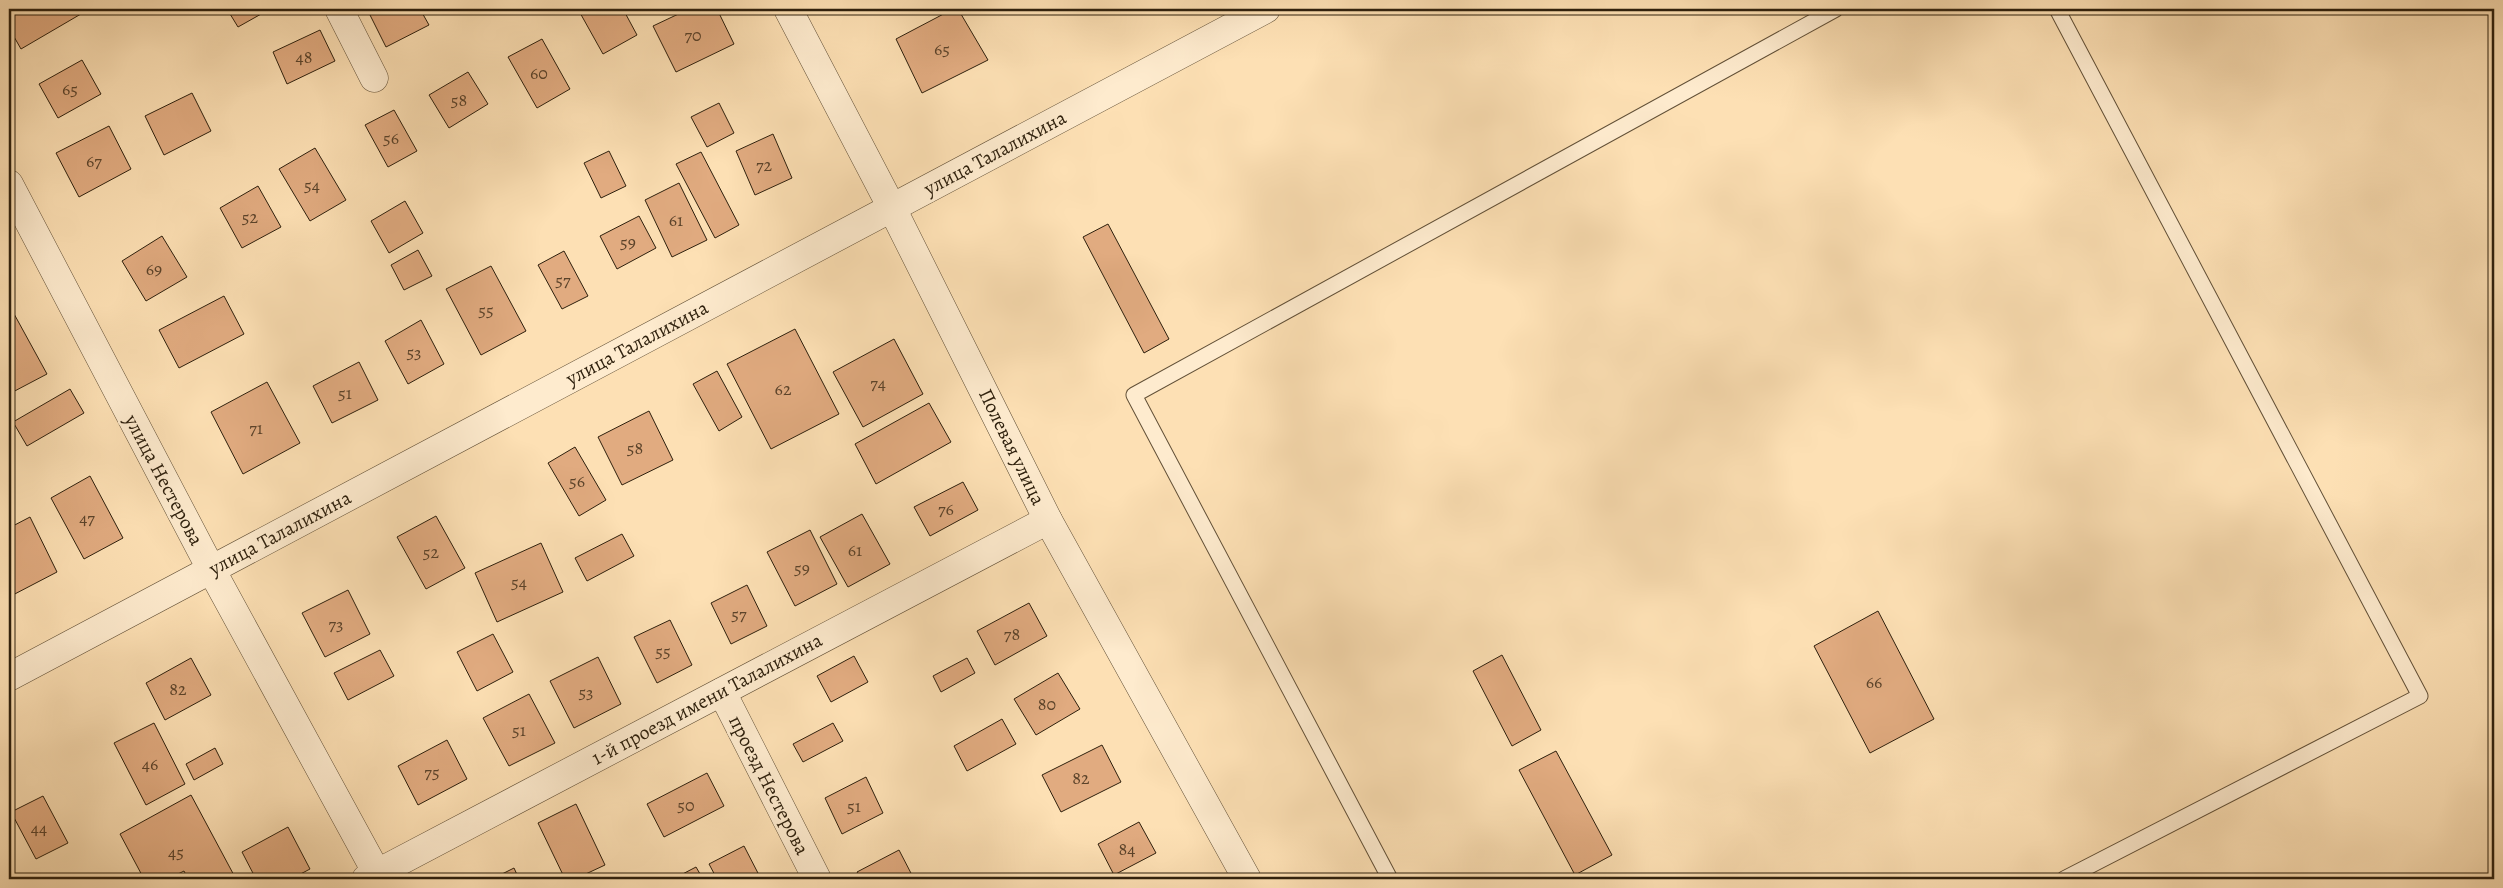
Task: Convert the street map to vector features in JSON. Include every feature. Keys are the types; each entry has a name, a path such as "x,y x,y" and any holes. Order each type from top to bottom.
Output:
{"street":[{"path":"339,9 374,78"},
{"name":"Полевая улица","path":"788,9 892,208 1048,520 1247,879"},
{"name":"улица Талалихина","path":"9,677 1266,9"},
{"name":"улица Нестерова","path":"9,184 375,877"},
{"name":"1-й проезд имени Талалихина","path":"375,877 1048,520"},
{"name":"проезд Нестерова","path":"722,692 817,879"}],"lane":[{"path":"1390,879 1134,395 1836,9"},
{"path":"2056,9 2420,696 2064,879"}],"building":[{"path":"9,9 85,9 86,11 21,49 9,28"},
{"path":"227,9 270,9 238,27"},
{"path":"367,9 420,9 429,25 386,47"},
{"path":"584,9 623,9 637,35 603,54 579,11"},
{"path":"689,9 717,9 734,44 676,72 653,26"},
{"path":"953,9 958,9 988,60 922,93 896,39"},
{"path":"320,30 335,61 287,84 273,52"},
{"path":"542,39 570,89 537,108 508,57"},
{"path":"82,60 101,94 58,118 39,84"},
{"path":"468,72 488,104 449,128 429,95"},
{"path":"192,93 211,131 164,155 145,116"},
{"path":"719,103 734,133 707,147 691,117"},
{"path":"394,110 417,151 388,167 365,125"},
{"path":"109,126 131,169 79,197 56,153"},
{"path":"773,134 792,178 755,195 736,151"},
{"path":"315,148 346,200 310,221 279,169"},
{"path":"609,151 626,186 601,198 584,163"},
{"path":"701,152 739,225 715,238 676,164"},
{"path":"679,183 707,240 672,257 645,200"},
{"path":"258,186 281,227 242,248 220,208"},
{"path":"405,201 423,233 389,253 371,221"},
{"path":"639,216 656,248 617,269 600,236"},
{"path":"1108,224 1169,339 1144,353 1083,237"},
{"path":"162,236 187,277 146,301 122,261"},
{"path":"418,250 432,276 404,290 391,265"},
{"path":"564,251 588,296 562,309 538,265"},
{"path":"491,266 526,331 481,355 446,289"},
{"path":"224,296 244,334 179,368 159,330"},
{"path":"13,312 47,374 9,394 9,314"},
{"path":"421,320 444,364 408,384 385,341"},
{"path":"795,329 839,414 771,449 727,364"},
{"path":"894,339 923,394 863,427 833,372"},
{"path":"359,362 378,400 332,423 313,386"},
{"path":"717,371 742,417 719,431 693,384"},
{"path":"267,382 300,443 243,474 211,412"},
{"path":"70,389 84,413 27,446 13,422"},
{"path":"929,403 951,442 876,484 855,444"},
{"path":"649,411 673,460 622,485 598,437"},
{"path":"575,447 606,500 579,516 548,463"},
{"path":"90,476 123,538 84,559 51,498"},
{"path":"963,482 978,510 930,536 914,507"},
{"path":"862,514 890,564 848,587 820,537"},
{"path":"436,516 465,568 426,589 397,537"},
{"path":"30,517 57,572 9,597 9,528"},
{"path":"810,530 837,584 795,606 767,552"},
{"path":"622,534 634,556 587,581 575,558"},
{"path":"541,543 563,592 497,622 475,573"},
{"path":"747,585 767,626 731,644 711,603"},
{"path":"348,590 370,634 325,657 302,613"},
{"path":"1029,603 1047,636 995,665 977,631"},
{"path":"1878,611 1934,719 1870,753 1814,646"},
{"path":"670,620 692,665 657,683 634,637"},
{"path":"493,634 513,672 477,691 457,652"},
{"path":"380,650 394,676 348,700 334,673"},
{"path":"1502,655 1541,730 1512,746 1473,671"},
{"path":"854,656 868,682 831,702 817,676"},
{"path":"598,657 621,704 574,728 550,681"},
{"path":"191,658 211,695 165,720 146,683"},
{"path":"967,658 975,673 941,692 933,676"},
{"path":"1058,673 1080,709 1036,735 1014,699"},
{"path":"529,694 555,743 509,766 483,718"},
{"path":"1002,719 1016,744 967,771 954,746"},
{"path":"154,723 185,784 146,805 114,743"},
{"path":"833,723 843,741 803,762 793,744"},
{"path":"447,740 467,779 418,805 398,766"},
{"path":"1102,745 1121,782 1061,812 1042,775"},
{"path":"215,748 223,764 194,780 186,764"},
{"path":"1556,751 1612,855 1575,875 1519,770"},
{"path":"707,773 724,806 664,837 647,804"},
{"path":"866,777 883,813 842,834 825,798"},
{"path":"191,795 236,879 188,879 184,871 168,879 144,879 120,834"},
{"path":"43,796 68,843 36,859 11,812"},
{"path":"576,804 605,865 575,879 565,879 538,823"},
{"path":"1139,822 1156,853 1114,875 1098,844"},
{"path":"288,827 310,869 291,879 256,879 242,852"},
{"path":"744,846 760,877 756,879 717,879 709,864"},
{"path":"899,850 914,879 861,879 857,872"},
{"path":"696,867 703,879 673,879"},
{"path":"514,868 519,879 492,879"}]}
